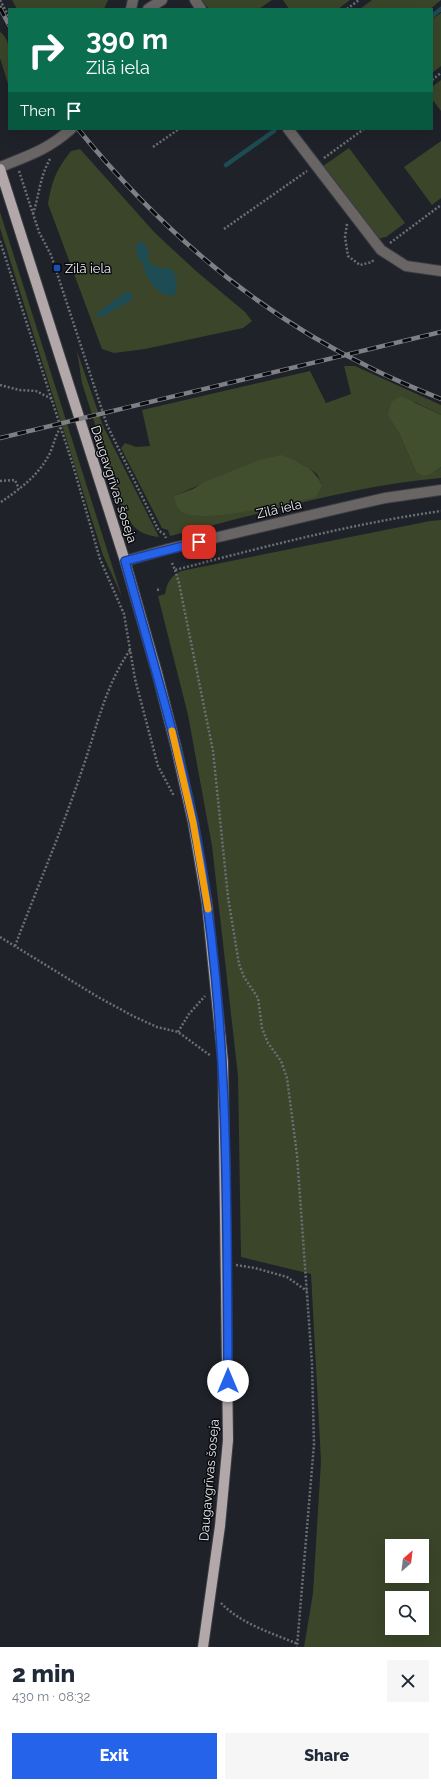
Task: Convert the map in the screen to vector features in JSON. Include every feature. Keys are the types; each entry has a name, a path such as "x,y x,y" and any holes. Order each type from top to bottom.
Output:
{"main road":[{"name":"Daugavgrīvas šoseja","path":"0,168 125,561 161,688 193,822 207,904 217,987 223,1062 227,1264 228,1440 211,1592 203,1647"}],"street":[{"path":"150,8 162,0"},
{"path":"0,168 54,143 70,130"},
{"path":"289,130 381,250 406,266 441,271"},
{"name":"Zilā iela","path":"125,561 168,549 385,498 441,490"}],"path":[{"path":"0,0 8,15"},
{"path":"348,8 359,0"},
{"path":"433,79 441,73"},
{"path":"153,147 177,130"},
{"path":"224,229 363,130"},
{"path":"32,215 39,196 40,184 46,165 54,153 54,143"},
{"path":"16,161 32,215 51,255 107,425 159,531 164,534 166,538"},
{"path":"350,210 345,237 348,256 360,265 372,262 381,250 441,206"},
{"path":"0,241 61,427 100,559 124,614 136,679 158,766 176,801"},
{"path":"0,386 36,391 52,399"},
{"path":"1,502 19,489 43,465 61,427"},
{"path":"0,481 15,480 19,489"},
{"path":"175,570 323,532 391,518 441,511"},
{"path":"172,563 179,583 213,751 228,897 239,964 244,977 258,998 262,1028 268,1043 281,1061 287,1078 297,1155 308,1291 312,1364 314,1444 298,1645 246,1622 228,1610 211,1592"},
{"path":"157,590 161,589"},
{"path":"119,603 124,602"},
{"path":"15,946 82,770 104,697 118,667 130,650"},
{"path":"0,937 132,1016 157,1027 178,1032 196,1046 223,1062"},
{"path":"178,1032 195,1006 217,987"},
{"path":"227,1264 255,1268 287,1277 308,1291"}],"green space":[{"path":"12,0 108,0 104,8 16,8"},
{"path":"202,0 272,0 260,8 208,8"},
{"path":"283,0 350,0 339,8 288,8"},
{"path":"372,0 441,0 431,8 361,8"},
{"path":"441,13 441,66 433,72 433,18"},
{"path":"0,32 4,36 8,46 8,84 0,58"},
{"path":"441,80 441,111 433,100 433,86"},
{"path":"441,141 441,198 432,205 404,167"},
{"path":"349,148 405,223 386,237 377,239 323,166"},
{"path":"80,149 155,233 196,271 245,312 252,321 243,328 145,349 114,353 102,349 48,204 53,182 58,170 71,151"},
{"path":"0,212 122,597 103,555 0,228"},
{"path":"77,351 103,426 159,537 138,530 130,522 120,503 82,383"},
{"path":"344,366 355,366 441,405 441,415 415,402 388,416 400,435 416,472 433,473 441,467 441,478 373,487 339,494 170,536 168,530 162,528 121,448 125,443 136,447 150,446 142,410 310,371 326,403 351,394","holes":["299,462 317,474 322,485 174,496 222,476 255,468"]},
{"path":"401,396 441,415 441,467 433,473 424,476 416,472 400,435 388,416 391,402"},
{"path":"281,455 300,463 315,474 322,485 316,497 247,511 207,516 192,515 182,512 177,507 174,496 193,489 204,482 260,460"},
{"path":"441,520 441,1647 304,1647 313,1593 321,1461 311,1274 241,1257 238,1076 212,846 188,715 158,596 165,594 170,580 181,571"}],"water":[{"path":"141,241 147,247 149,254 147,259 154,266 173,270 177,284 175,295 171,296 161,293 153,286 145,273 145,267 138,258 136,245"},
{"path":"126,292 131,293 133,296 130,301 100,318 97,313"}],"waterway":[{"path":"433,15 441,9"},
{"path":"226,165 274,131"}],"railway":[{"path":"0,8 8,23"},
{"path":"79,130 141,200 175,233 210,264 247,293 286,320 327,345 387,376 441,399"},
{"path":"0,438 441,332"}],"slow traffic":[{"path":"172,731 193,822 202,867 208,909"}],"place":[{"name":"Zilā iela","path":"57,268"}],"route":[{"path":"199,542 125,561 157,673 176,747 202,867 211,932 223,1062 228,1381"}]}
